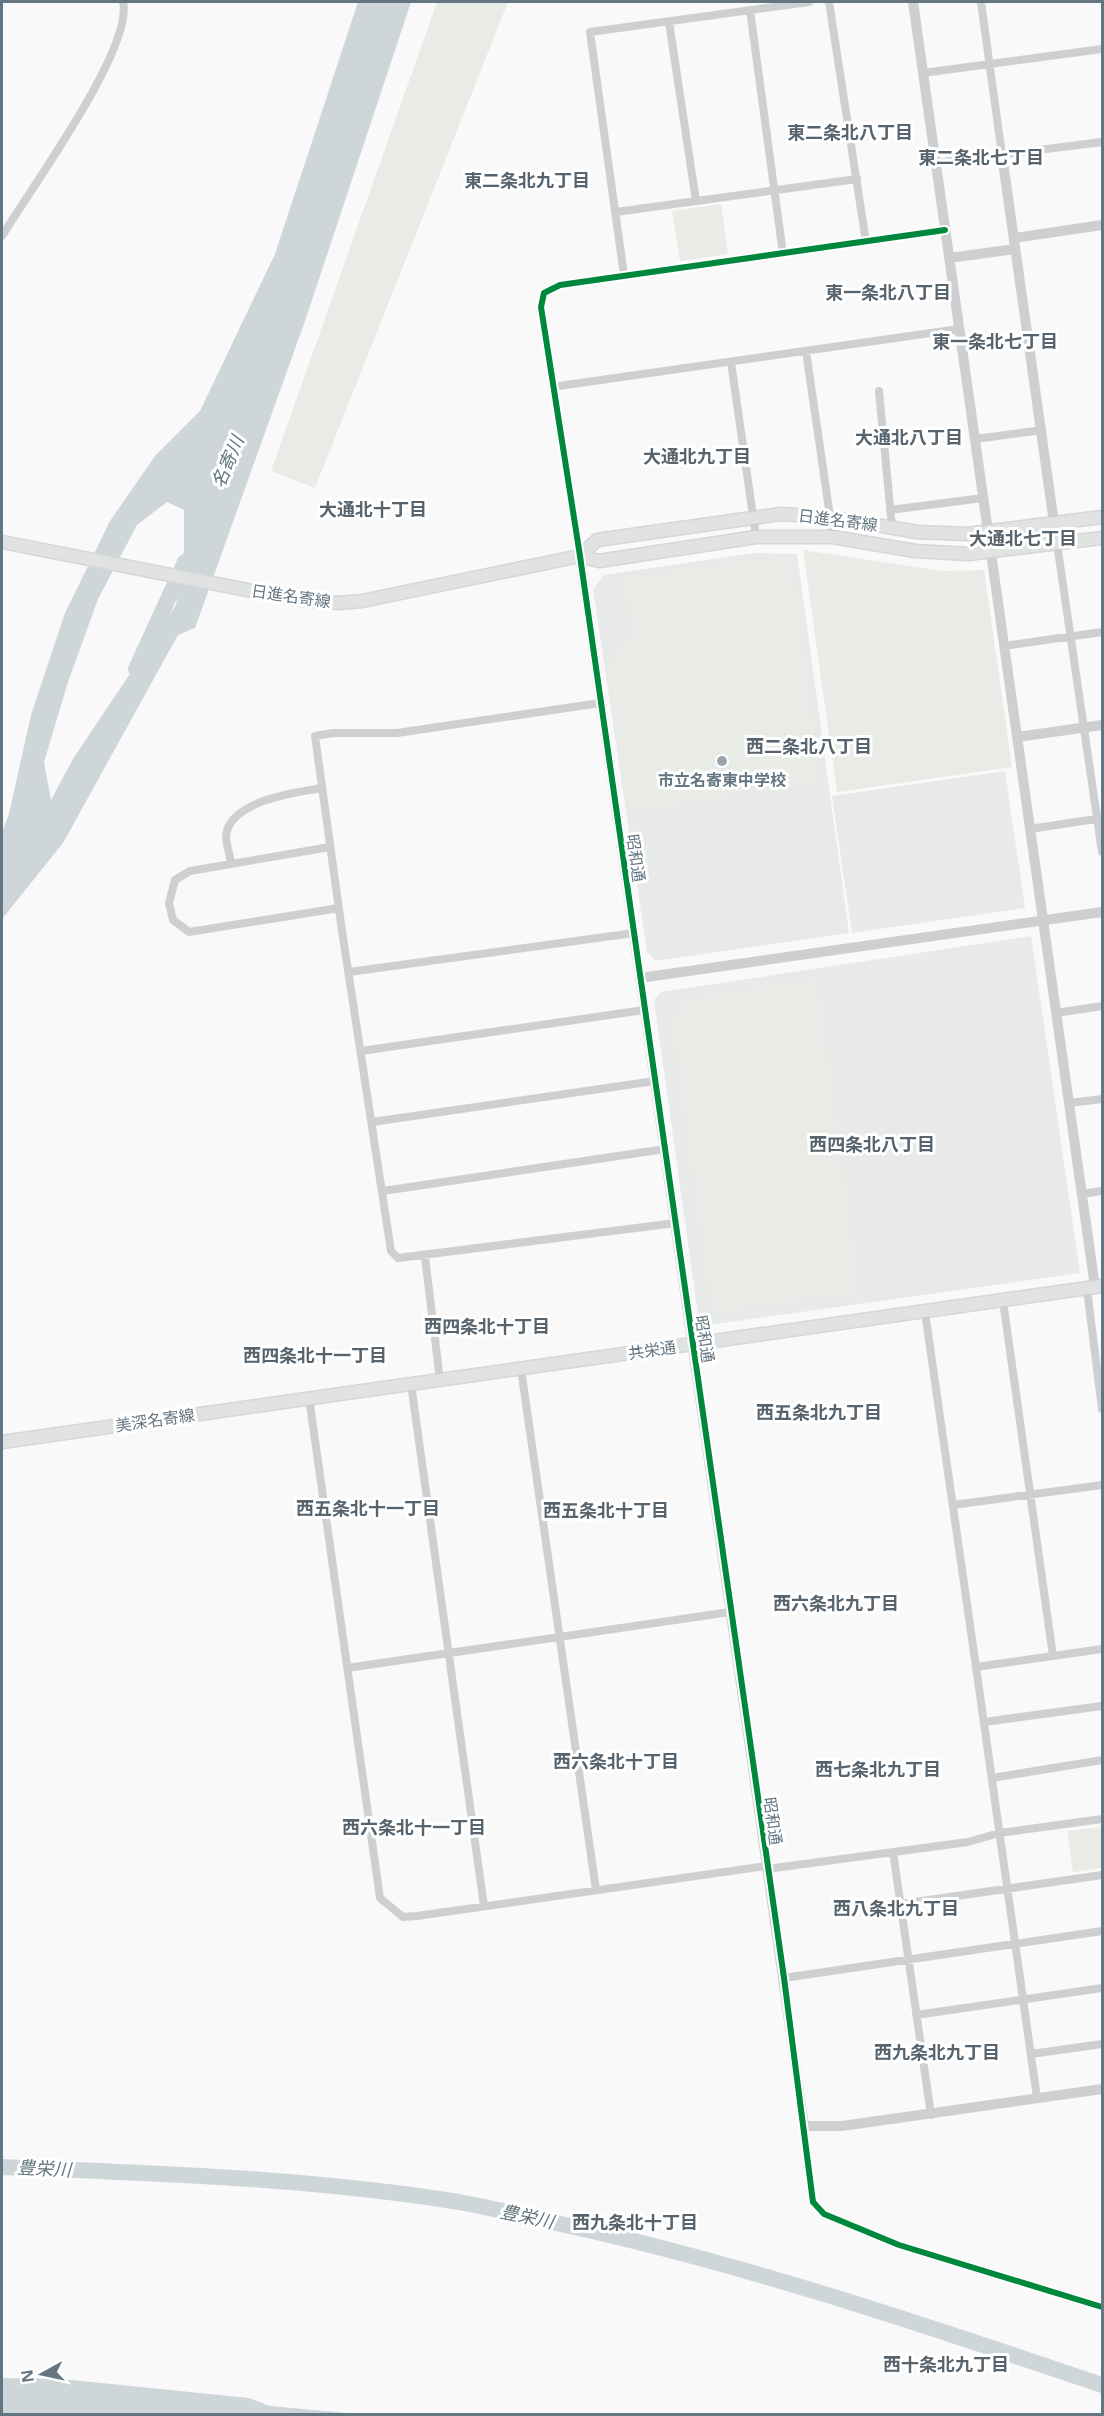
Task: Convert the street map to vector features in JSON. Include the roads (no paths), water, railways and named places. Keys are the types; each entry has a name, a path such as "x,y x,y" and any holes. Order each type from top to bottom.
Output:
{"main road":[{"name":"日進名寄線","path":"580,556 597,540 781,514 830,517 917,532 988,532 1102,517"},
{"name":"日進名寄線","path":"2,542 293,599 339,603 362,601 580,556 599,561 756,537 833,537 924,552 968,554 1102,538"},
{"name":"共栄通","path":"309,1398 1095,1288"},
{"name":"美深名寄線","path":"2,1442 309,1398"}],"street":[{"path":"2,236 94,90 118,39 125,17 123,2"},
{"path":"624,275 590,32 809,2"},
{"path":"829,2 866,242"},
{"path":"913,2 1095,1288 1102,1409"},
{"path":"981,2 1057,545 1100,818 1102,852"},
{"path":"750,10 783,254"},
{"path":"669,22 696,201"},
{"path":"923,73 1102,49"},
{"path":"935,163 1102,142"},
{"path":"616,212 856,179"},
{"path":"949,258 1102,225"},
{"path":"580,556 541,307 544,293 560,285 945,230"},
{"path":"552,387 959,330"},
{"path":"962,347 1028,338"},
{"path":"806,351 833,537"},
{"path":"731,362 756,537"},
{"path":"879,391 892,527"},
{"path":"975,439 1042,430"},
{"path":"890,510 983,498"},
{"name":"昭和通","path":"580,556 804,2126"},
{"path":"1004,646 1102,632"},
{"path":"600,703 397,733 333,733 315,736 330,847 391,1251 398,1258 425,1257 675,1223"},
{"path":"1017,737 1102,725"},
{"path":"231,863 226,835 234,818 270,797 322,788"},
{"path":"1029,829 1100,818"},
{"path":"330,847 190,871 175,880 170,903 173,920 189,932 339,908"},
{"path":"640,978 1102,912"},
{"path":"349,972 634,933"},
{"path":"1056,1012 1102,1006"},
{"path":"361,1051 644,1010"},
{"path":"372,1122 655,1081"},
{"path":"1069,1103 1102,1099"},
{"path":"383,1191 665,1149"},
{"path":"1082,1194 1102,1191"},
{"path":"425,1257 440,1380"},
{"path":"1003,1301 1053,1656"},
{"path":"925,1312 1037,2098"},
{"path":"521,1369 596,1890"},
{"path":"411,1384 484,1906"},
{"path":"309,1398 380,1898 403,1917 968,1842 999,1833 1102,1819"},
{"path":"953,1505 1102,1485"},
{"path":"347,1668 730,1612"},
{"path":"976,1667 1102,1649"},
{"path":"984,1722 1102,1706"},
{"path":"992,1778 1102,1761"},
{"path":"893,1851 931,2115"},
{"path":"901,1904 1102,1875"},
{"path":"784,1978 1102,1931"},
{"path":"916,2015 1102,1988"},
{"path":"1031,2054 1102,2044"},
{"path":"1102,2089 931,2115 842,2126 804,2126 813,2202 824,2214 899,2245 1102,2307"}],"water":[{"path":"358,2 411,2 305,321 195,628 178,635 63,843 2,919 2,832 9,814 31,715 65,613 110,521 155,456 200,411 275,254","holes":["167,502 184,510 184,549 176,605 73,759 51,800 44,762 68,682 98,599 137,525"]},
{"path":"2,2378 62,2379 249,2398 270,2406 358,2414 2,2414"}],"waterway":[{"name":"名寄川","path":"136,669 185,562"},
{"name":"豊栄川","path":"2,2167 174,2174 288,2182 459,2202 638,2242 772,2278 1102,2385"}],"place":[{"name":"市立名寄東中学校","path":"722,761"}],"district":[{"name":"東二条北八丁目","path":"850,133"},
{"name":"東二条北七丁目","path":"981,158"},
{"name":"東二条北九丁目","path":"527,181"},
{"name":"東一条北八丁目","path":"888,293"},
{"name":"東一条北七丁目","path":"995,342"},
{"name":"大通北八丁目","path":"909,438"},
{"name":"大通北九丁目","path":"697,457"},
{"name":"大通北十丁目","path":"373,510"},
{"name":"大通北七丁目","path":"1023,539"},
{"name":"西二条北八丁目","path":"809,747"},
{"name":"西四条北八丁目","path":"872,1145"},
{"name":"西四条北十丁目","path":"487,1327"},
{"name":"西四条北十一丁目","path":"315,1356"},
{"name":"西五条北九丁目","path":"819,1413"},
{"name":"西五条北十一丁目","path":"368,1509"},
{"name":"西五条北十丁目","path":"606,1511"},
{"name":"西六条北九丁目","path":"836,1604"},
{"name":"西六条北十丁目","path":"616,1762"},
{"name":"西七条北九丁目","path":"878,1770"},
{"name":"西六条北十一丁目","path":"414,1828"},
{"name":"西八条北九丁目","path":"896,1909"},
{"name":"西九条北九丁目","path":"937,2053"},
{"name":"西九条北十丁目","path":"635,2223"},
{"name":"西十条北九丁目","path":"946,2365"}]}
